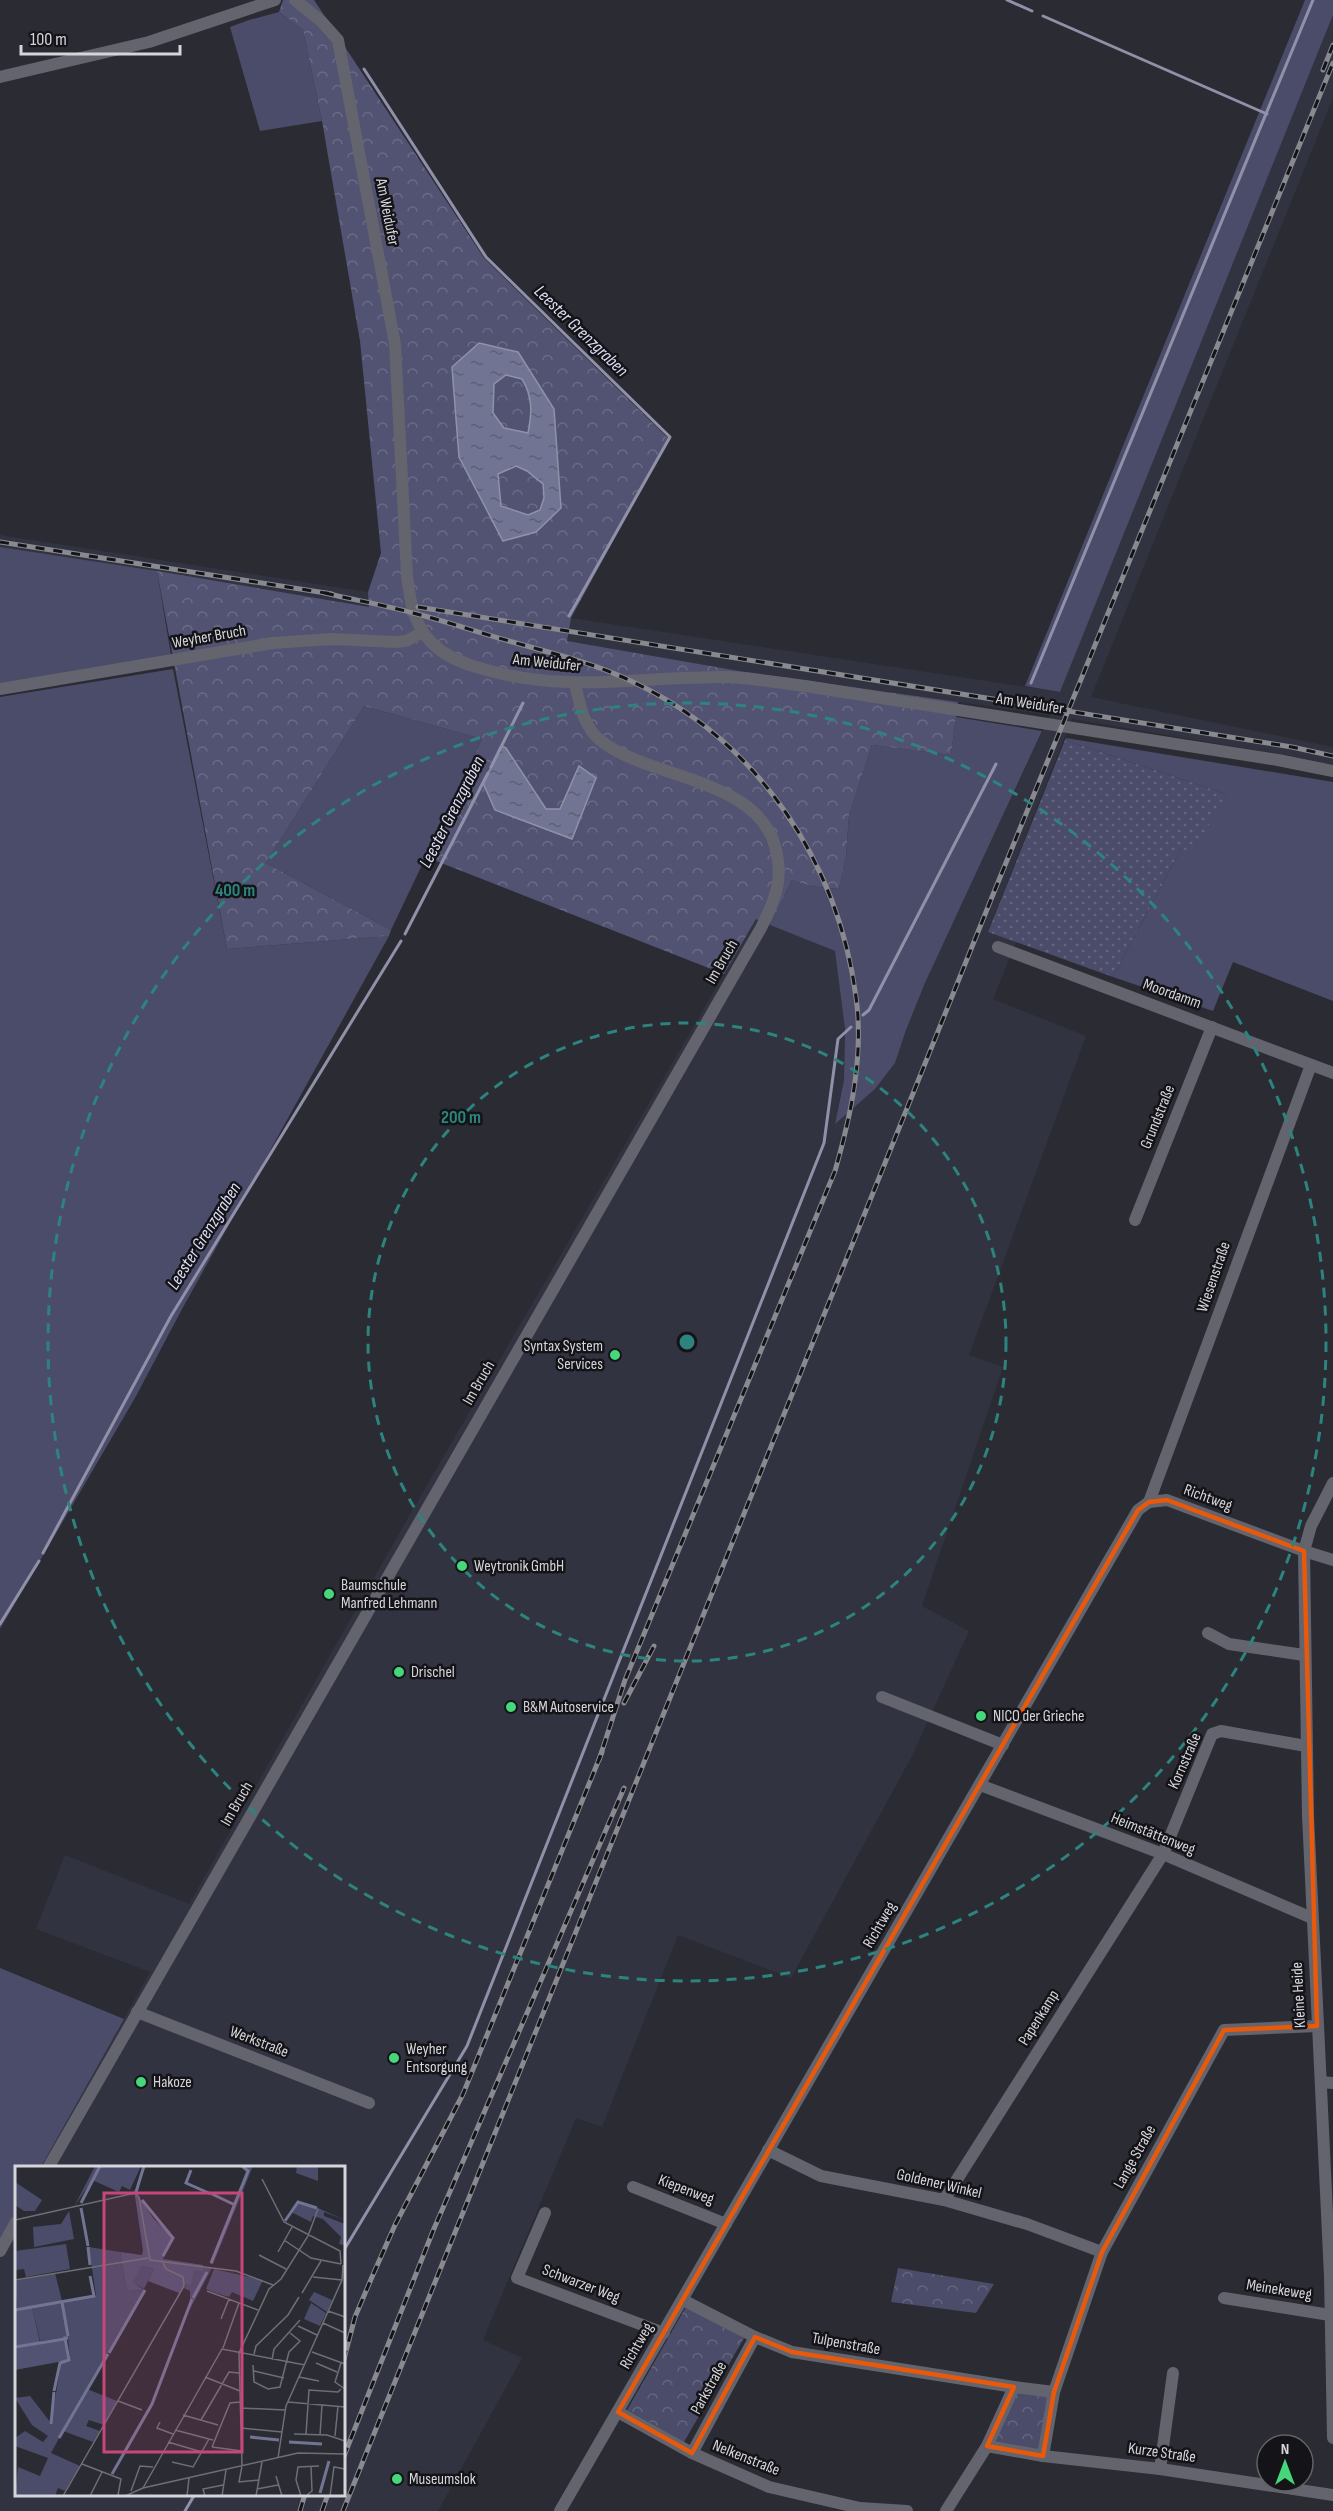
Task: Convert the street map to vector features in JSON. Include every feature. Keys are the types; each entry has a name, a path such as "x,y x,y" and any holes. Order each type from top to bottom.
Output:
{"street":[{"path":"0,77 149,42 275,0"},
{"name":"Am Weidufer","path":"295,0 321,21 338,40 395,344 407,575 411,606 416,622 423,632 446,654 468,664 510,677 575,684 730,677 882,697 1278,760 1333,771"},
{"name":"Weyher Bruch","path":"0,689 273,643 332,639 396,642 406,641 423,632"},
{"name":"Im Bruch","path":"49,2166 775,899 780,880 778,859 769,829 760,817 733,796 617,751 599,740 582,717 575,684"},
{"name":"Moordamm","path":"998,947 1333,1074"},
{"name":"Grundstraße","path":"1135,1220 1212,1027"},
{"name":"Wiesenstraße","path":"1149,1502 1311,1065"},
{"name":"Kleine Heide","path":"1333,1483 1311,1526 1304,1551 1304,1655 1312,1918 1317,2026 1327,2082 1333,2438"},
{"name":"Richtweg","path":"560,2511 1138,1510 1149,1502 1167,1500 1333,1560"},
{"path":"1208,1633 1229,1644 1304,1655"},
{"path":"882,1697 1003,1745"},
{"name":"Kornstraße","path":"1163,1854 1212,1734 1221,1731 1306,1746"},
{"name":"Heimstättenweg","path":"980,1785 1163,1854 1312,1918"},
{"name":"Papenkamp","path":"944,2200 1163,1854"},
{"name":"Werkstraße","path":"137,2012 369,2103"},
{"name":"Lange Straße","path":"1043,2456 1054,2392 1102,2252 1224,2030 1317,2026"},
{"name":"Goldener Winkel","path":"768,2150 821,2176 944,2200 1027,2224 1102,2252"},
{"name":"Kiepenweg","path":"633,2187 726,2224"},
{"name":"Schwarzer Weg","path":"545,2213 517,2278 664,2333"},
{"path":"0,2250 15,2224"},
{"name":"Meinekeweg","path":"1224,2298 1330,2315"},
{"name":"Tulpenstraße","path":"683,2300 755,2337 792,2352 1014,2387"},
{"name":"Parkstraße","path":"692,2453 755,2337"},
{"path":"1160,2469 1173,2373"},
{"path":"946,2511 987,2446 1014,2387 1054,2392"},
{"name":"Nelkenstraße","path":"618,2412 692,2453 769,2487 860,2508 907,2511"},
{"name":"Kurze Straße","path":"987,2446 1043,2456 1160,2469 1333,2495"}],"highlighted area":[{"path":"1167,1500 1304,1551 1317,2026 1224,2030 1102,2252 1054,2392 1043,2456 987,2446 1014,2387 792,2352 755,2337 692,2453 618,2412 1138,1510 1149,1502"}],"shaded area":[{"path":"1333,15 1333,98 1091,697 1333,747 1333,765 1072,719 988,931 1016,942 993,999 1086,1036 969,1355 1003,1367 922,1606 969,1631 912,1756 791,1978 678,1935 602,2127 576,2118 483,2340 522,2358 438,2511 0,2511 0,2242 15,2214 15,2496 345,2496 345,2166 42,2166 150,1972 36,1929 65,1855 189,1904 413,1509 756,919 835,951 845,1028 844,1080 835,1123 848,1112 854,1052 852,997 835,919 806,854 787,820 764,790 733,758 654,697 611,676 571,662 508,646 418,616 0,547 0,535 368,592 571,618 1060,692","holes":["484,627 739,671 1050,715 925,983 895,1063 875,1089 860,1102 863,1049 861,995 843,918 816,850 795,812 740,748 669,696 613,668"]}],"green space":[{"path":"283,0 314,0 484,258 669,439 571,618 567,641 739,671 958,702 951,755 872,745 849,815 846,856 839,889 810,886 792,880 770,925 756,919 724,974 426,857 482,739 364,706 266,863 391,930 389,936 227,949 157,571 369,607 368,592 381,553 360,341 322,121 303,30 279,12"},
{"path":"1305,0 1333,0 1333,15 1060,692 1025,686"},
{"path":"279,12 303,30 322,121 260,131 230,27"},
{"path":"0,547 157,571 172,661 0,685"},
{"path":"173,669 227,949 389,936 135,1398 0,1629 0,697"},
{"path":"364,706 482,739 391,930 266,863"},
{"path":"956,717 1042,731 925,983 895,1063 875,1089 835,1124 844,1080 845,1029 835,951 770,925 792,880 810,886 839,889 846,856 849,815 872,745 951,755"},
{"path":"1066,738 1333,782 1333,1001 1233,962 1213,1011 1113,977 1181,849 1226,794 1065,740"},
{"path":"1065,740 1226,794 1194,851 1181,849 1113,977 988,932"},
{"path":"0,1968 124,2019 42,2166 15,2166 15,2214 0,2242"},
{"path":"898,2268 994,2284 976,2313 891,2302"},
{"path":"687,2305 744,2338 684,2442 627,2410"},
{"path":"1015,2389 1051,2393 1042,2454 989,2444"}],"water":[{"path":"479,343 518,352 554,409 561,508 536,532 503,541 459,457 452,367","holes":["506,375 522,379 528,392 531,412 528,433 504,428 493,413 494,384","516,466 527,471 543,484 544,498 540,510 528,515 501,506 498,474"]},
{"path":"502,746 506,748 546,809 560,809 579,766 596,778 572,839 495,810 483,783"}],"waterway":[{"path":"1007,0 1032,11"},
{"path":"1031,683 1313,0"},
{"path":"1043,16 1267,114"},
{"name":"Leester Grenzgraben","path":"364,69 486,257 670,437 569,616"},
{"name":"Leester Grenzgraben","path":"491,767 523,703"},
{"path":"863,1015 869,1010 996,764"},
{"name":"Leester Grenzgraben","path":"405,934 488,773"},
{"name":"Leester Grenzgraben","path":"43,1553 171,1316 401,941"},
{"path":"345,2248 467,2046 824,1143 838,1039 851,1027"},
{"name":"Leester Grenzgraben","path":"0,1624 39,1561"},
{"path":"185,2511 194,2496"}],"railway":[{"path":"1323,70 1333,45"},
{"path":"343,2511 992,897 1333,63"},
{"path":"0,542 332,594"},
{"path":"325,593 425,616 588,664 633,682 678,707 718,737 754,772 785,811 810,854 831,899 846,947 856,997 857,1063 851,1107 835,1171 625,1680 599,1760"},
{"path":"418,607 1292,747 1333,756"},
{"path":"624,1703 654,1646"},
{"path":"345,2355 355,2317 395,2225 463,2094 602,1752"},
{"path":"345,2453 433,2231 624,1788"},
{"path":"300,2511 304,2496"},
{"path":"322,2511 327,2496"}],"place":[{"name":"Syntax System Services","path":"615,1355"},
{"name":"Weytronik GmbH","path":"462,1566"},
{"name":"Baumschule Manfred Lehmann","path":"329,1594"},
{"name":"Drischel","path":"399,1672"},
{"name":"B&M Autoservice","path":"511,1707"},
{"name":"NICO der Grieche","path":"981,1716"},
{"name":"Weyher Entsorgung","path":"394,2058"},
{"name":"Hakoze","path":"141,2082"},
{"name":"Museumslok","path":"397,2479"}]}
